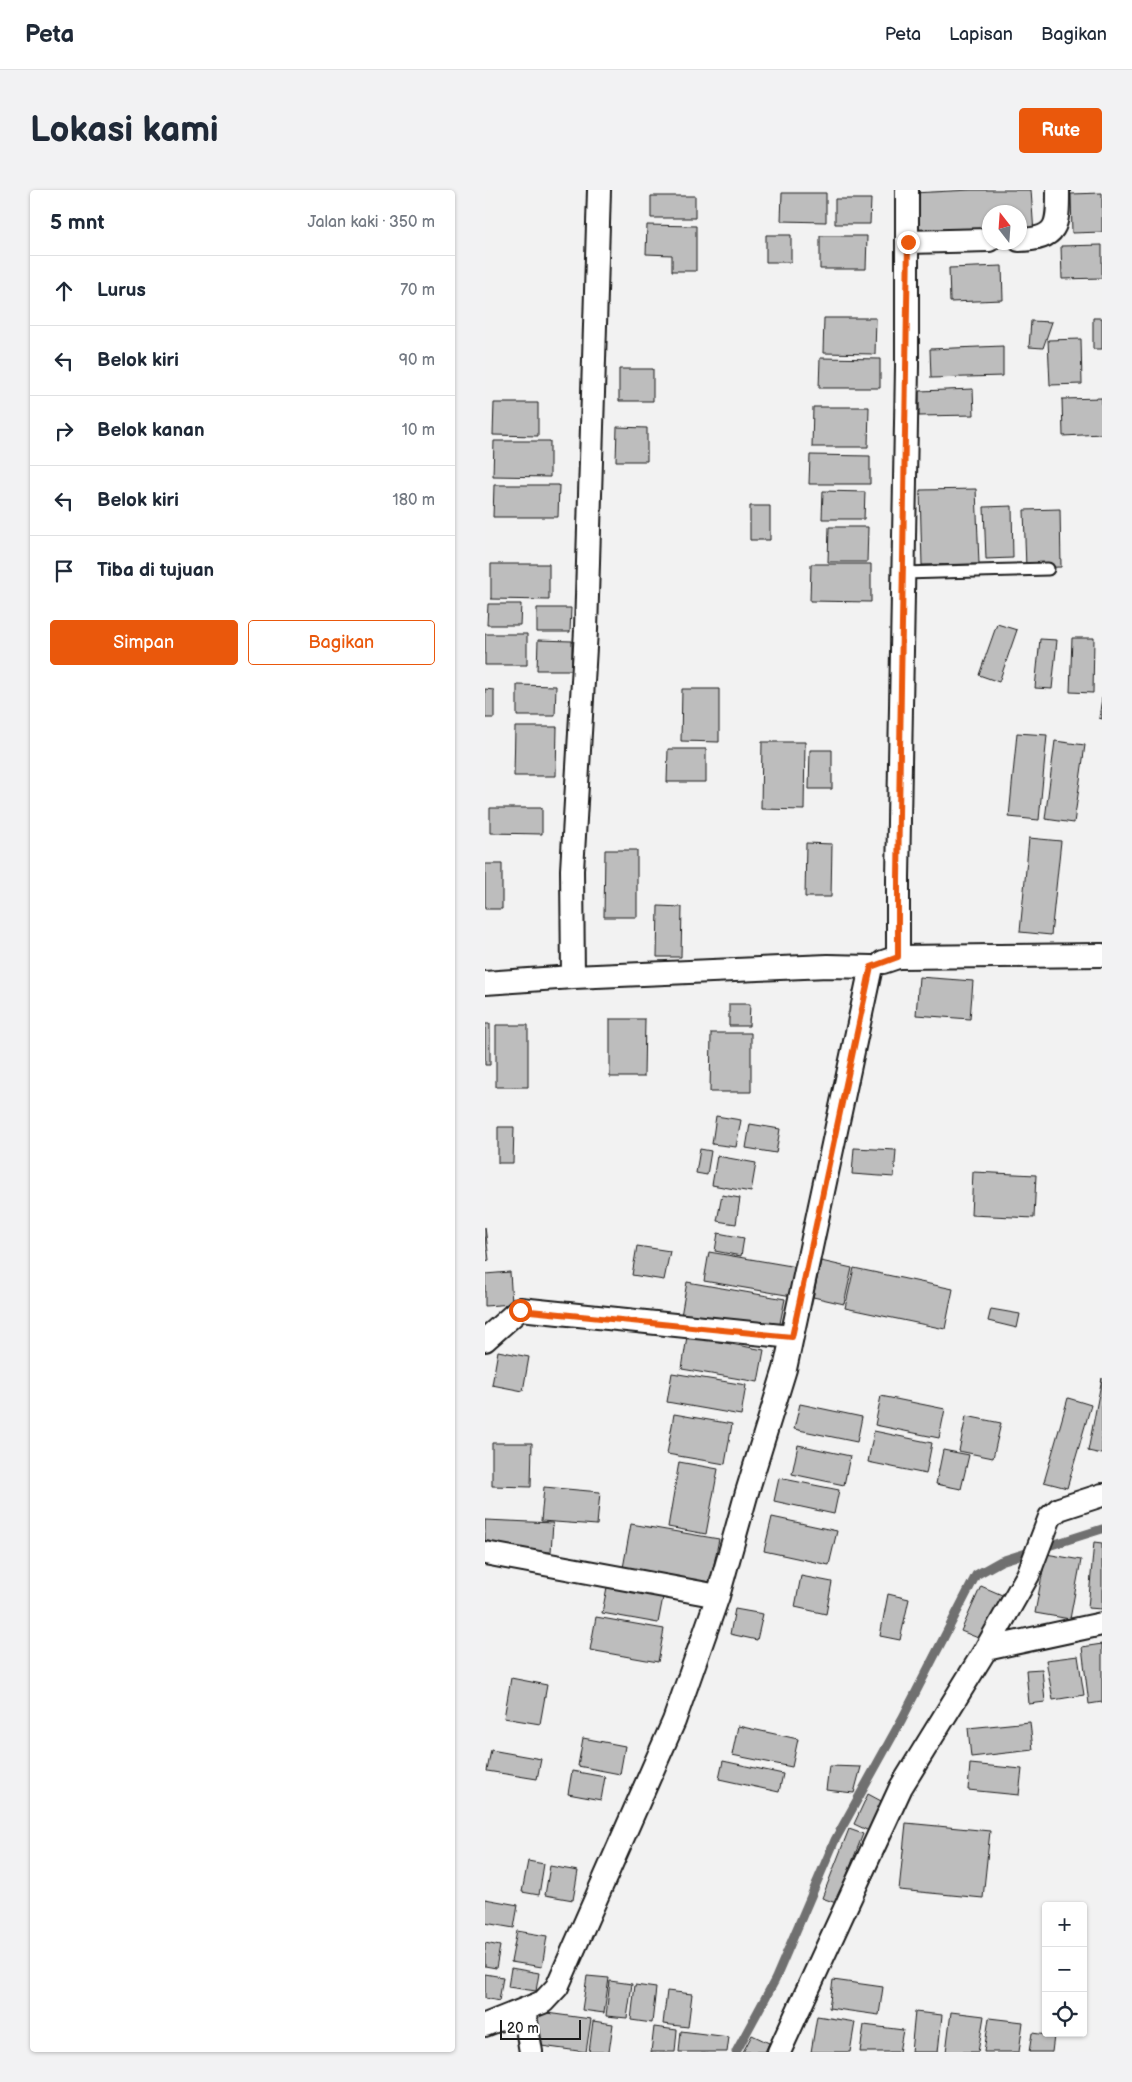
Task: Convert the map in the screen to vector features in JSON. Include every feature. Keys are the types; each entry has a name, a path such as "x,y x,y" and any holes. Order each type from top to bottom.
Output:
{"street":[{"path":"573,977 572,870 585,639 599,190"},
{"path":"898,957 908,242 907,190"},
{"path":"1027,240 1047,235 1055,229 1058,218 1057,190"},
{"path":"908,242 982,240"},
{"path":"485,983 573,977 828,966 871,967 898,957 1102,955"},
{"path":"485,2025 543,2002 557,1987 674,1720 718,1596 747,1492 785,1369 871,967"},
{"path":"485,1340 520,1310 792,1337"},
{"path":"779,2052 901,1787 986,1649 1028,1575 1050,1517 1059,1509 1102,1495"},
{"path":"485,1553 718,1596"},
{"path":"986,1649 1102,1624"},
{"path":"524,2010 531,2052"}],"lane":[{"path":"903,573 1048,569"}],"building":[{"path":"971,190 1031,190 1034,234 1027,234 1027,205 982,205 982,236 915,240 913,193"},
{"path":"782,193 826,193 826,222 781,221"},
{"path":"1102,193 1102,232 1072,233 1071,194"},
{"path":"651,196 695,196 695,218 651,218"},
{"path":"835,199 871,199 870,224 835,224"},
{"path":"647,225 696,226 696,271 672,271 672,255 646,254"},
{"path":"766,235 791,235 791,262 766,262"},
{"path":"820,236 867,236 866,269 820,269"},
{"path":"1102,245 1102,278 1062,279 1061,246"},
{"path":"1002,266 1003,300 950,302 949,268"},
{"path":"824,318 876,318 875,354 823,353"},
{"path":"1093,318 1102,318 1102,349 1093,349"},
{"path":"1031,321 1052,322 1043,348 1029,347"},
{"path":"1081,339 1082,384 1050,385 1048,340"},
{"path":"1003,346 1003,376 931,378 930,349"},
{"path":"820,358 880,359 880,388 819,388"},
{"path":"619,369 653,369 653,401 619,401"},
{"path":"973,389 974,415 919,416 919,391"},
{"path":"1102,398 1102,434 1063,436 1062,399"},
{"path":"494,403 538,403 538,436 493,435"},
{"path":"813,407 869,407 868,447 812,447"},
{"path":"617,427 647,428 647,461 616,461"},
{"path":"494,441 550,441 550,477 493,476"},
{"path":"810,455 870,456 870,484 809,484"},
{"path":"494,485 559,485 558,517 493,517"},
{"path":"976,489 979,564 922,565 920,490"},
{"path":"823,491 865,492 864,519 822,519"},
{"path":"750,506 770,506 770,540 750,540"},
{"path":"1012,506 1013,558 986,559 984,507"},
{"path":"1060,509 1061,567 1026,568 1024,510"},
{"path":"829,527 868,527 867,562 828,562"},
{"path":"491,564 549,564 549,600 491,599"},
{"path":"811,564 871,564 871,602 810,601"},
{"path":"488,604 521,604 520,625 487,625"},
{"path":"537,608 571,608 570,632 537,632"},
{"path":"997,624 1017,630 999,682 979,675"},
{"path":"485,634 527,634 527,665 485,665"},
{"path":"1072,638 1094,638 1093,693 1070,692"},
{"path":"1040,639 1057,640 1052,689 1035,688"},
{"path":"538,640 572,641 572,670 537,670"},
{"path":"517,685 556,686 555,716 517,716"},
{"path":"485,689 494,690 494,718 485,718"},
{"path":"682,689 719,689 719,742 681,741"},
{"path":"1102,698 1102,719 1099,718"},
{"path":"515,727 557,727 556,776 514,776"},
{"path":"1017,733 1047,735 1039,820 1009,817"},
{"path":"1055,741 1085,745 1074,823 1045,819"},
{"path":"762,742 805,742 804,810 761,809"},
{"path":"668,749 706,749 706,782 667,782"},
{"path":"810,750 832,750 832,789 809,789"},
{"path":"490,808 542,808 542,834 490,833"},
{"path":"1029,838 1061,841 1051,935 1020,932"},
{"path":"806,843 832,844 831,897 805,897"},
{"path":"605,850 637,850 637,917 604,917"},
{"path":"485,864 502,864 502,909 485,909"},
{"path":"658,906 682,907 681,957 657,957"},
{"path":"919,977 973,981 970,1019 916,1015"},
{"path":"729,1004 750,1004 749,1026 729,1026"},
{"path":"610,1019 645,1019 644,1077 610,1077"},
{"path":"485,1024 490,1024 490,1065 485,1065"},
{"path":"496,1025 528,1025 528,1087 496,1087"},
{"path":"711,1033 751,1033 751,1092 710,1092"},
{"path":"716,1116 741,1120 736,1147 712,1144"},
{"path":"750,1124 780,1129 776,1153 746,1148"},
{"path":"498,1127 514,1127 513,1163 498,1163"},
{"path":"854,1148 896,1150 894,1177 852,1174"},
{"path":"700,1149 711,1151 707,1175 696,1173"},
{"path":"717,1156 756,1163 751,1192 712,1185"},
{"path":"973,1172 1036,1175 1034,1218 971,1215"},
{"path":"722,1195 740,1198 736,1224 717,1221"},
{"path":"485,1227 489,1260 485,1261"},
{"path":"718,1233 744,1238 741,1256 715,1251"},
{"path":"637,1246 670,1251 664,1280 632,1275"},
{"path":"709,1252 797,1267 792,1296 704,1281"},
{"path":"821,1261 852,1268 844,1304 813,1297"},
{"path":"854,1268 953,1289 945,1329 845,1308"},
{"path":"510,1272 512,1304 485,1306 485,1274"},
{"path":"687,1282 785,1299 778,1333 681,1316"},
{"path":"991,1309 1020,1314 1017,1328 988,1321"},
{"path":"687,1336 764,1350 758,1382 682,1369"},
{"path":"498,1351 529,1357 523,1391 492,1385"},
{"path":"672,1373 746,1385 741,1415 667,1402"},
{"path":"1102,1378 1102,1454 1088,1451"},
{"path":"881,1396 945,1409 939,1438 875,1425"},
{"path":"1068,1398 1091,1405 1067,1488 1044,1482"},
{"path":"800,1404 862,1417 857,1442 794,1429"},
{"path":"674,1414 732,1424 725,1464 667,1454"},
{"path":"966,1416 1001,1423 993,1458 959,1451"},
{"path":"874,1431 932,1443 926,1474 868,1462"},
{"path":"492,1443 532,1443 531,1487 492,1486"},
{"path":"798,1445 850,1456 844,1485 792,1474"},
{"path":"943,1450 969,1455 961,1489 936,1484"},
{"path":"679,1462 718,1469 706,1534 668,1527"},
{"path":"779,1478 839,1490 834,1514 774,1501"},
{"path":"544,1487 600,1492 597,1525 541,1521"},
{"path":"772,1517 837,1531 829,1565 764,1551"},
{"path":"485,1520 553,1523 551,1552 485,1550"},
{"path":"631,1524 719,1539 710,1584 623,1568"},
{"path":"1094,1542 1102,1543 1102,1609 1088,1608"},
{"path":"1046,1554 1081,1560 1070,1619 1035,1613"},
{"path":"801,1576 832,1582 826,1614 795,1607"},
{"path":"608,1582 664,1592 658,1623 602,1613"},
{"path":"981,1586 1002,1595 983,1640 961,1631"},
{"path":"888,1594 909,1599 900,1640 880,1636"},
{"path":"735,1609 763,1614 757,1640 730,1634"},
{"path":"596,1617 664,1629 658,1662 590,1650"},
{"path":"1102,1644 1102,1702 1089,1704 1082,1647"},
{"path":"1078,1656 1084,1695 1053,1700 1046,1660"},
{"path":"1042,1669 1045,1702 1029,1704 1026,1670"},
{"path":"511,1678 547,1685 540,1724 504,1718"},
{"path":"1030,1722 1033,1750 971,1757 968,1728"},
{"path":"738,1726 798,1739 792,1767 732,1755"},
{"path":"583,1738 625,1746 620,1774 578,1766"},
{"path":"491,1750 541,1759 537,1779 487,1771"},
{"path":"723,1761 783,1774 779,1792 719,1779"},
{"path":"970,1764 1022,1769 1019,1795 968,1790"},
{"path":"829,1766 861,1767 854,1793 826,1790"},
{"path":"572,1771 605,1777 601,1800 568,1794"},
{"path":"868,1794 883,1802 869,1831 854,1824"},
{"path":"906,1823 990,1831 983,1898 899,1890"},
{"path":"849,1829 863,1834 836,1903 822,1898"},
{"path":"528,1861 544,1864 539,1895 522,1892"},
{"path":"550,1866 578,1871 573,1900 545,1895"},
{"path":"485,1899 518,1905 514,1928 485,1923"},
{"path":"517,1931 547,1936 542,1967 511,1962"},
{"path":"485,1943 500,1946 496,1968 485,1966"},
{"path":"511,1968 539,1973 536,1991 508,1987"},
{"path":"485,1974 503,1977 499,2001 485,1998"},
{"path":"587,1976 609,1978 604,2013 582,2010"},
{"path":"833,1980 883,1987 879,2015 829,2008"},
{"path":"610,1981 632,1984 627,2018 606,2016"},
{"path":"635,1985 656,1988 652,2023 631,2020"},
{"path":"667,1991 692,1994 688,2027 663,2024"},
{"path":"539,2012 591,2019 586,2052 534,2045"},
{"path":"915,2012 942,2015 938,2052 911,2052"},
{"path":"951,2012 984,2016 978,2052 946,2052"},
{"path":"817,2016 855,2022 850,2052 811,2052"},
{"path":"989,2018 1023,2022 1019,2052 984,2052"},
{"path":"593,2021 613,2024 609,2052 589,2052"},
{"path":"864,2025 903,2030 899,2052 860,2052"},
{"path":"654,2027 677,2030 675,2052 651,2052"},
{"path":"681,2031 729,2037 727,2052 679,2052"},
{"path":"1032,2033 1042,2034 1042,2037 1054,2037 1052,2052 1029,2052"},
{"path":"752,2035 769,2043 765,2052 743,2052"}],"waterway":[{"path":"736,2052 775,1980 835,1840 902,1719 976,1575 1001,1561 1102,1529"}],"route":[{"path":"520,1310 792,1337 871,967 898,957 908,242"}]}
